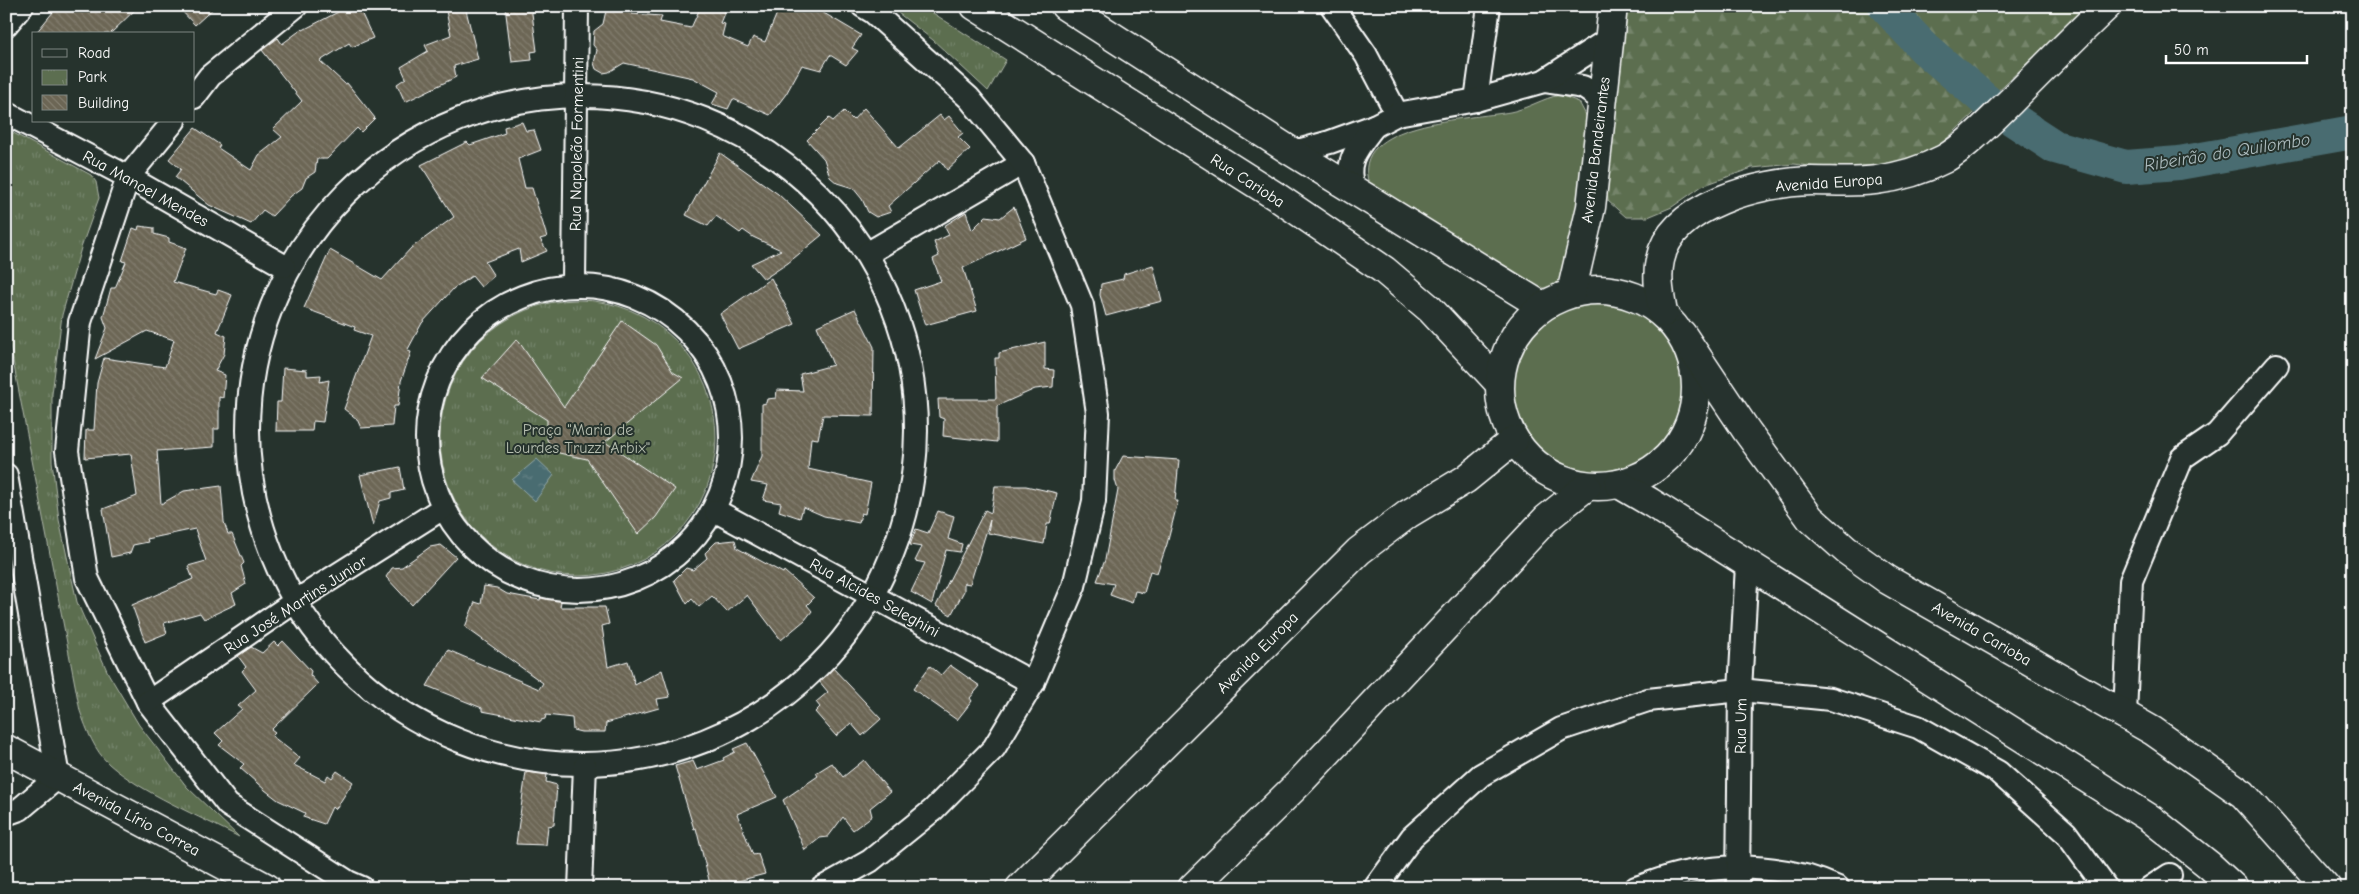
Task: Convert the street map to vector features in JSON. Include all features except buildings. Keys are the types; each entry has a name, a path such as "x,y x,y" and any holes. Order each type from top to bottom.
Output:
{"main road":[{"name":"Rua Carioba","path":"975,6 1277,197 1384,270 1430,309 1499,383"},
{"path":"1065,6 1289,150 1542,306"},
{"name":"Avenida Bandeirantes","path":"1571,293 1590,207 1613,6"},
{"name":"Avenida Europa","path":"1663,313 1658,280 1660,260 1667,242 1678,228 1695,214 1742,193 1778,184 1876,180 1920,169 1944,158 1985,126 2105,7"},
{"path":"1595,289 1620,291 1643,299 1663,313 1682,334 1694,363 1697,395 1689,426 1673,452 1648,473 1619,484 1587,486 1558,479 1533,462 1514,440 1502,412 1499,383 1505,353 1520,327 1542,306 1571,293 1595,289"},
{"name":"Avenida Carioba","path":"1682,334 1746,430 1810,518 1846,550 1888,580 2153,731 2243,794 2327,888"},
{"name":"Avenida Europa","path":"1020,888 1359,551 1408,514 1466,479 1514,440"},
{"path":"1619,484 2151,819 2209,865 2234,888"},
{"path":"1192,888 1299,783 1546,519 1587,486"},
{"name":"Avenida Lírio Correa","path":"6,749 267,888"}],"street":[{"path":"6,25 22,6"},
{"path":"195,96 210,76 296,6"},
{"name":"Rua Napoleão Formentini","path":"574,282 577,6"},
{"path":"822,888 870,861 933,810 994,748 1033,683 1074,586 1094,501 1098,413 1082,305 1023,163 969,98 864,6"},
{"path":"1332,6 1366,55 1396,114"},
{"path":"1476,100 1489,6"},
{"path":"1289,150 1301,150 1316,146 1374,126 1396,114 1476,100 1544,81 1609,39"},
{"path":"1544,81 1583,87 1602,100"},
{"path":"577,93 694,115 789,167 868,254 902,336 921,426 905,514 871,595 803,682 720,742 615,768 520,762 431,730 354,675 296,601 263,526 249,445 256,363 284,266 334,204 407,141 494,101 577,93"},
{"name":"Rua Manoel Mendes","path":"6,113 128,177 284,266"},
{"path":"173,122 128,177 80,322 66,451 88,578 148,702 228,805 348,882 362,888"},
{"path":"1354,190 1350,179 1352,154 1374,126"},
{"path":"868,254 1023,163"},
{"path":"574,282 616,289 660,308 696,339 720,380 731,427 727,474 716,511 677,555 637,579 591,591 544,587 500,570 463,540 442,508 426,453 429,404 448,359 479,322 521,297 574,282"},
{"path":"2125,714 2131,581 2182,458 2217,434 2277,365"},
{"path":"6,475 58,777 20,809 6,814"},
{"name":"Rua José Martins Junior","path":"148,702 296,601 442,508"},
{"name":"Rua Alcides Seleghini","path":"716,511 1033,683"},
{"name":"Rua Um","path":"1738,877 1740,690 1746,564"},
{"path":"1375,888 1412,837 1481,775 1561,729 1648,700 1740,690 1831,699 1918,727 1998,772 2066,833 2106,888"},
{"path":"580,888 585,766"},
{"path":"1636,888 1684,873 1738,877 1784,871 1838,888"},
{"path":"2150,888 2170,875"}],"green space":[{"path":"889,6 922,6 1006,60 988,91 933,40"},
{"path":"1626,6 2085,6 2055,37 1939,146 1907,162 1832,169 1794,164 1752,168 1702,186 1672,207 1648,217 1626,217 1608,201 1606,185"},
{"path":"1560,95 1579,102 1588,119 1569,271 1557,285 1539,289 1369,184 1367,163 1377,147 1394,135 1443,121 1516,111"},
{"path":"6,129 91,175 96,182 99,198 81,248 62,315 52,394 52,461 59,520 77,602 108,673 139,725 187,787 239,837 171,804 137,784 109,764 95,746 80,711 6,324"},
{"path":"1588,299 1606,299 1623,302 1639,309 1654,319 1666,331 1676,346 1683,362 1686,388 1685,405 1680,422 1666,445 1654,457 1639,467 1623,474 1606,477 1588,477 1571,474 1555,467 1540,457 1528,445 1518,430 1511,414 1508,397 1508,379 1511,362 1518,346 1528,331 1540,319 1555,309 1571,302"},
{"name":"Praça \"Maria de Lourdes Truzzi Arbix\"","path":"578,300 605,303 631,310 655,323 676,340 693,361 706,385 713,411 716,438 713,465 706,491 693,515 676,536 655,553 631,566 605,573 578,576 551,573 525,566 501,553 480,536 463,515 450,491 443,465 440,438 443,411 450,385 463,361 480,340 501,323 525,310 551,303"}],"water":[{"path":"537,459 554,475 535,501 512,480"}],"waterway":[{"name":"Ribeirão do Quilombo","path":"1885,6 1924,48 1991,105 2055,147 2126,167 2179,163 2353,132"}]}
